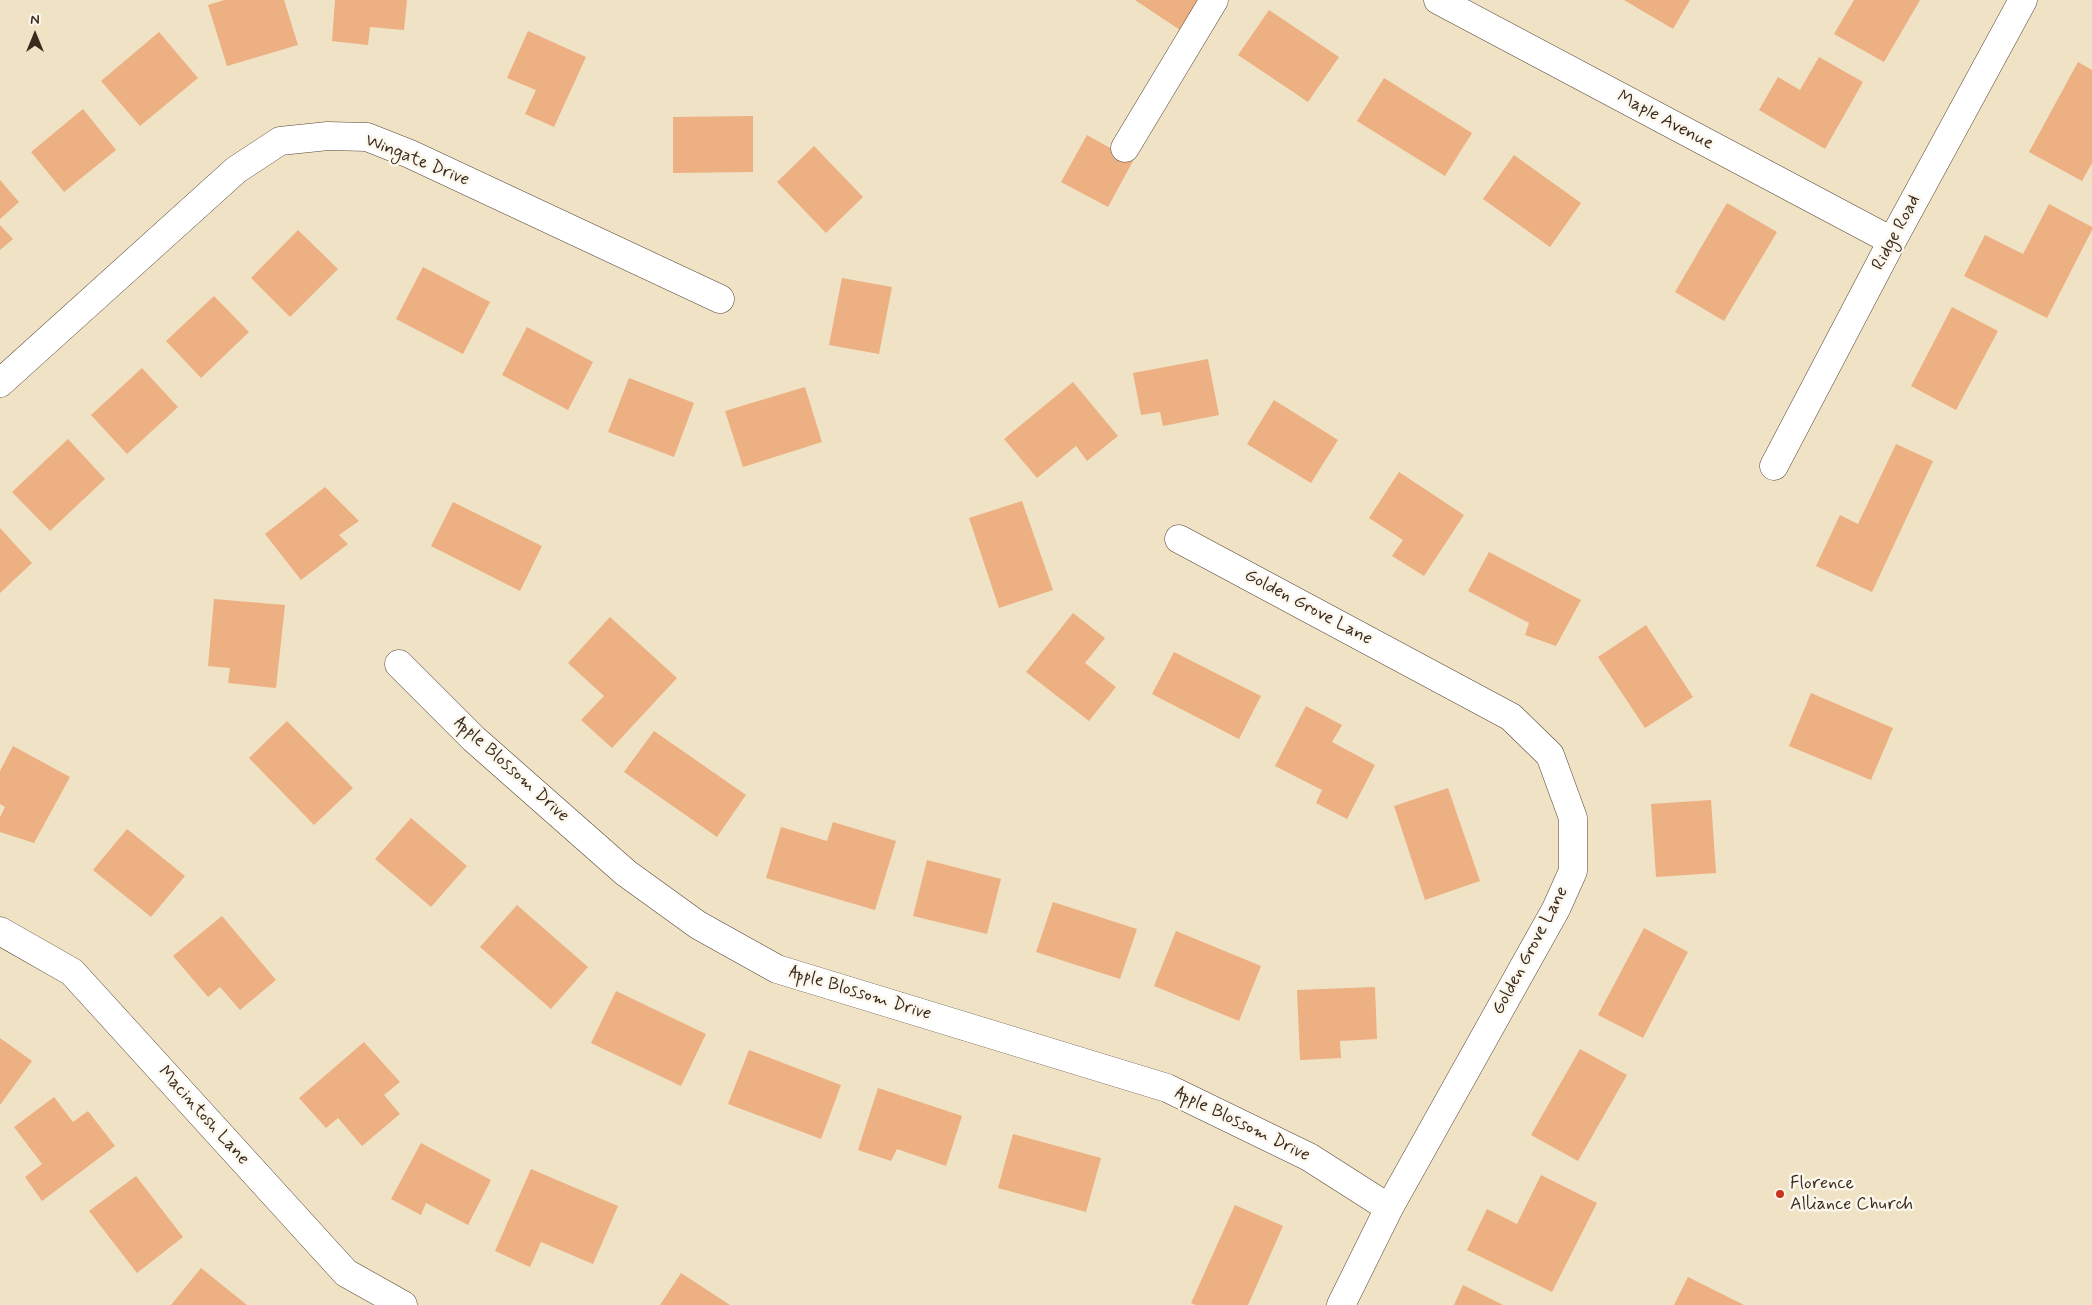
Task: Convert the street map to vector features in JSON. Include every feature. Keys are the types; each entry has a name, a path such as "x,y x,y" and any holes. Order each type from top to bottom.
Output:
{"street":[{"path":"1125,148 1214,0"},
{"name":"Maple Avenue","path":"1438,0 1892,241"},
{"name":"Ridge Road","path":"1774,466 1892,241 2023,0"},
{"name":"Wingate Drive","path":"0,383 236,170 280,141 328,136 367,137 410,154 720,299"},
{"name":"Golden Grove Lane","path":"1179,539 1511,717 1550,755 1573,818 1573,871 1556,910 1389,1208 1341,1305"},
{"name":"Apple Blossom Drive","path":"399,664 474,739 626,873 698,925 777,968 1167,1088 1309,1157 1389,1208"},
{"name":"Macintosh Lane","path":"0,931 72,972 346,1273 403,1305"}],"building":[{"path":"224,0 284,0 298,45 227,66 208,5"},
{"path":"335,0 407,0 404,30 370,27 368,45 332,41"},
{"path":"1135,0 1208,0 1186,34"},
{"path":"1624,0 1690,0 1673,29"},
{"path":"1854,0 1920,0 1884,62 1834,34"},
{"path":"1269,10 1339,57 1308,102 1238,55"},
{"path":"528,31 586,57 554,127 525,114 536,90 507,78"},
{"path":"159,32 198,78 140,126 101,81"},
{"path":"1819,57 1863,82 1825,149 1759,110 1778,77 1800,90"},
{"path":"2078,62 2092,70 2092,163 2082,181 2029,152"},
{"path":"1384,78 1472,133 1445,176 1357,121"},
{"path":"83,109 116,150 64,192 31,152"},
{"path":"753,116 753,172 673,173 673,117"},
{"path":"1087,135 1133,161 1108,207 1061,182"},
{"path":"814,146 863,197 826,233 777,182"},
{"path":"1514,155 1581,203 1550,247 1483,199"},
{"path":"0,180 19,202 0,219"},
{"path":"1727,203 1777,232 1724,321 1675,292"},
{"path":"2049,204 2092,227 2092,230 2047,318 1964,276 1985,235 2023,254"},
{"path":"0,225 13,239 0,250"},
{"path":"298,230 338,269 290,317 251,278"},
{"path":"423,267 490,302 463,354 396,319"},
{"path":"842,278 892,287 879,354 829,345"},
{"path":"214,296 249,332 201,378 166,341"},
{"path":"1952,307 1998,331 1956,410 1911,386"},
{"path":"527,327 593,362 568,410 502,375"},
{"path":"1208,359 1219,415 1163,426 1160,412 1141,415 1133,373"},
{"path":"142,368 178,407 127,454 91,415"},
{"path":"629,378 694,403 674,457 608,432"},
{"path":"1073,382 1118,436 1087,461 1076,446 1037,478 1004,439"},
{"path":"805,387 822,442 743,467 725,411"},
{"path":"1274,400 1338,440 1311,483 1247,444"},
{"path":"68,439 105,479 50,531 12,492"},
{"path":"1896,444 1933,461 1872,592 1816,566 1840,515 1858,524"},
{"path":"1399,472 1464,515 1424,576 1392,556 1403,540 1369,518"},
{"path":"325,487 359,521 339,535 348,544 301,580 265,534"},
{"path":"1022,501 1053,590 999,608 969,518"},
{"path":"453,502 542,546 520,591 431,546"},
{"path":"0,528 32,563 0,593"},
{"path":"1489,552 1581,600 1556,646 1525,635 1529,623 1468,591"},
{"path":"214,599 285,605 276,688 228,683 230,668 208,666"},
{"path":"1073,613 1105,638 1085,663 1116,687 1089,721 1026,672"},
{"path":"610,617 677,678 612,748 581,720 604,696 568,663"},
{"path":"1646,625 1693,697 1645,728 1598,657"},
{"path":"1174,652 1261,696 1239,739 1152,694"},
{"path":"1811,693 1893,728 1871,780 1789,746"},
{"path":"1306,706 1342,725 1332,742 1375,765 1347,819 1316,803 1322,790 1275,766"},
{"path":"287,721 353,788 314,825 249,758"},
{"path":"654,731 746,795 717,837 624,772"},
{"path":"13,746 70,777 34,843 0,832 0,817 5,807 0,804 0,771"},
{"path":"1448,788 1480,881 1425,900 1394,806"},
{"path":"1711,800 1716,873 1656,877 1651,804"},
{"path":"411,818 467,866 431,907 375,859"},
{"path":"833,822 896,841 875,910 766,878 781,827 827,841"},
{"path":"127,829 185,876 151,917 93,870"},
{"path":"927,860 1001,879 987,934 913,916"},
{"path":"1053,902 1137,929 1120,979 1036,952"},
{"path":"517,905 588,967 551,1009 480,947"},
{"path":"222,916 276,980 240,1010 220,987 208,997 173,956"},
{"path":"1644,928 1688,952 1643,1038 1598,1015"},
{"path":"1176,931 1261,966 1239,1021 1154,986"},
{"path":"1375,987 1377,1039 1340,1041 1341,1058 1300,1060 1297,990"},
{"path":"616,991 706,1034 681,1086 591,1043"},
{"path":"0,1038 32,1061 0,1105"},
{"path":"364,1042 400,1082 384,1095 400,1114 362,1146 338,1118 326,1128 299,1098"},
{"path":"1580,1049 1627,1075 1578,1161 1531,1135"},
{"path":"749,1050 841,1085 821,1139 728,1104"},
{"path":"878,1088 962,1116 946,1166 897,1149 891,1161 858,1150"},
{"path":"54,1097 73,1122 88,1111 115,1146 42,1201 25,1177 42,1164 14,1127"},
{"path":"1013,1134 1101,1158 1086,1212 998,1188"},
{"path":"421,1143 491,1180 468,1225 426,1203 421,1215 391,1199"},
{"path":"531,1169 618,1206 593,1264 541,1242 530,1267 495,1251"},
{"path":"1541,1175 1597,1203 1552,1292 1467,1250 1487,1209 1517,1224"},
{"path":"136,1176 183,1237 137,1273 89,1211"},
{"path":"1235,1205 1283,1226 1248,1305 1196,1305 1191,1303"},
{"path":"201,1268 247,1305 171,1305"},
{"path":"681,1273 730,1305 660,1305"},
{"path":"1688,1277 1744,1305 1674,1305"},
{"path":"1463,1285 1503,1305 1454,1305"}],"place":[{"name":"Florence Alliance Church","path":"1780,1194"}]}
